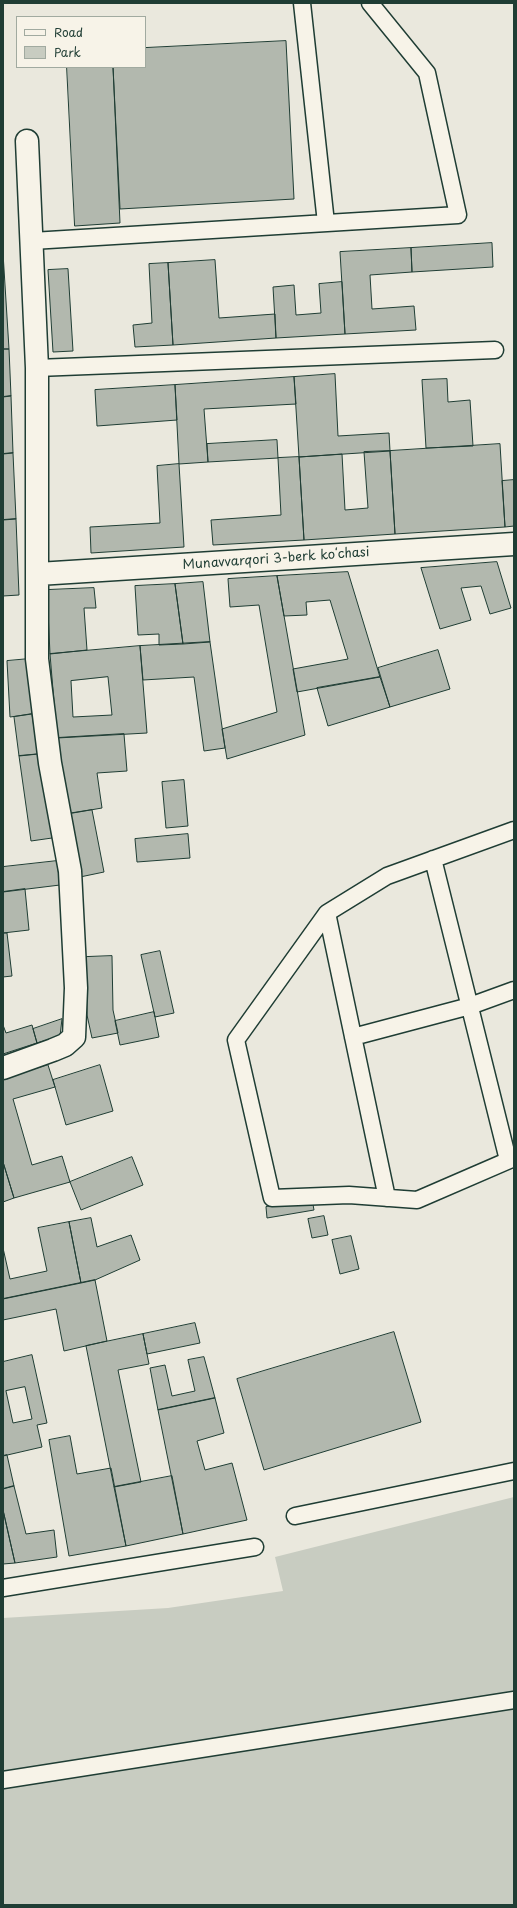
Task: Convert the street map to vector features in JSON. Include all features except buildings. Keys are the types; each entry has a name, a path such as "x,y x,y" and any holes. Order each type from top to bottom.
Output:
{"street":[{"path":"3,1068 65,1045 74,1037 76,1023 76,988 70,872 50,763 37,658 37,368 27,141"},
{"name":"Munavvarqori 3-berk koʻchasi","path":"38,574 514,544"}],"lane":[{"path":"302,3 326,223"},
{"path":"32,241 458,215 427,73 370,3"},
{"path":"37,368 495,350"},
{"path":"433,859 511,1159 417,1200 349,1195 272,1198 236,1040 327,913 387,876 433,859 514,830"},
{"path":"327,913 387,1198"},
{"path":"353,1037 470,1006 514,990"},
{"path":"295,1516 514,1471"},
{"path":"3,1588 255,1547"},
{"path":"3,1780 514,1700"}],"green space":[{"path":"514,1497 514,1905 3,1905 3,1618 168,1608 283,1591 275,1557"}]}
